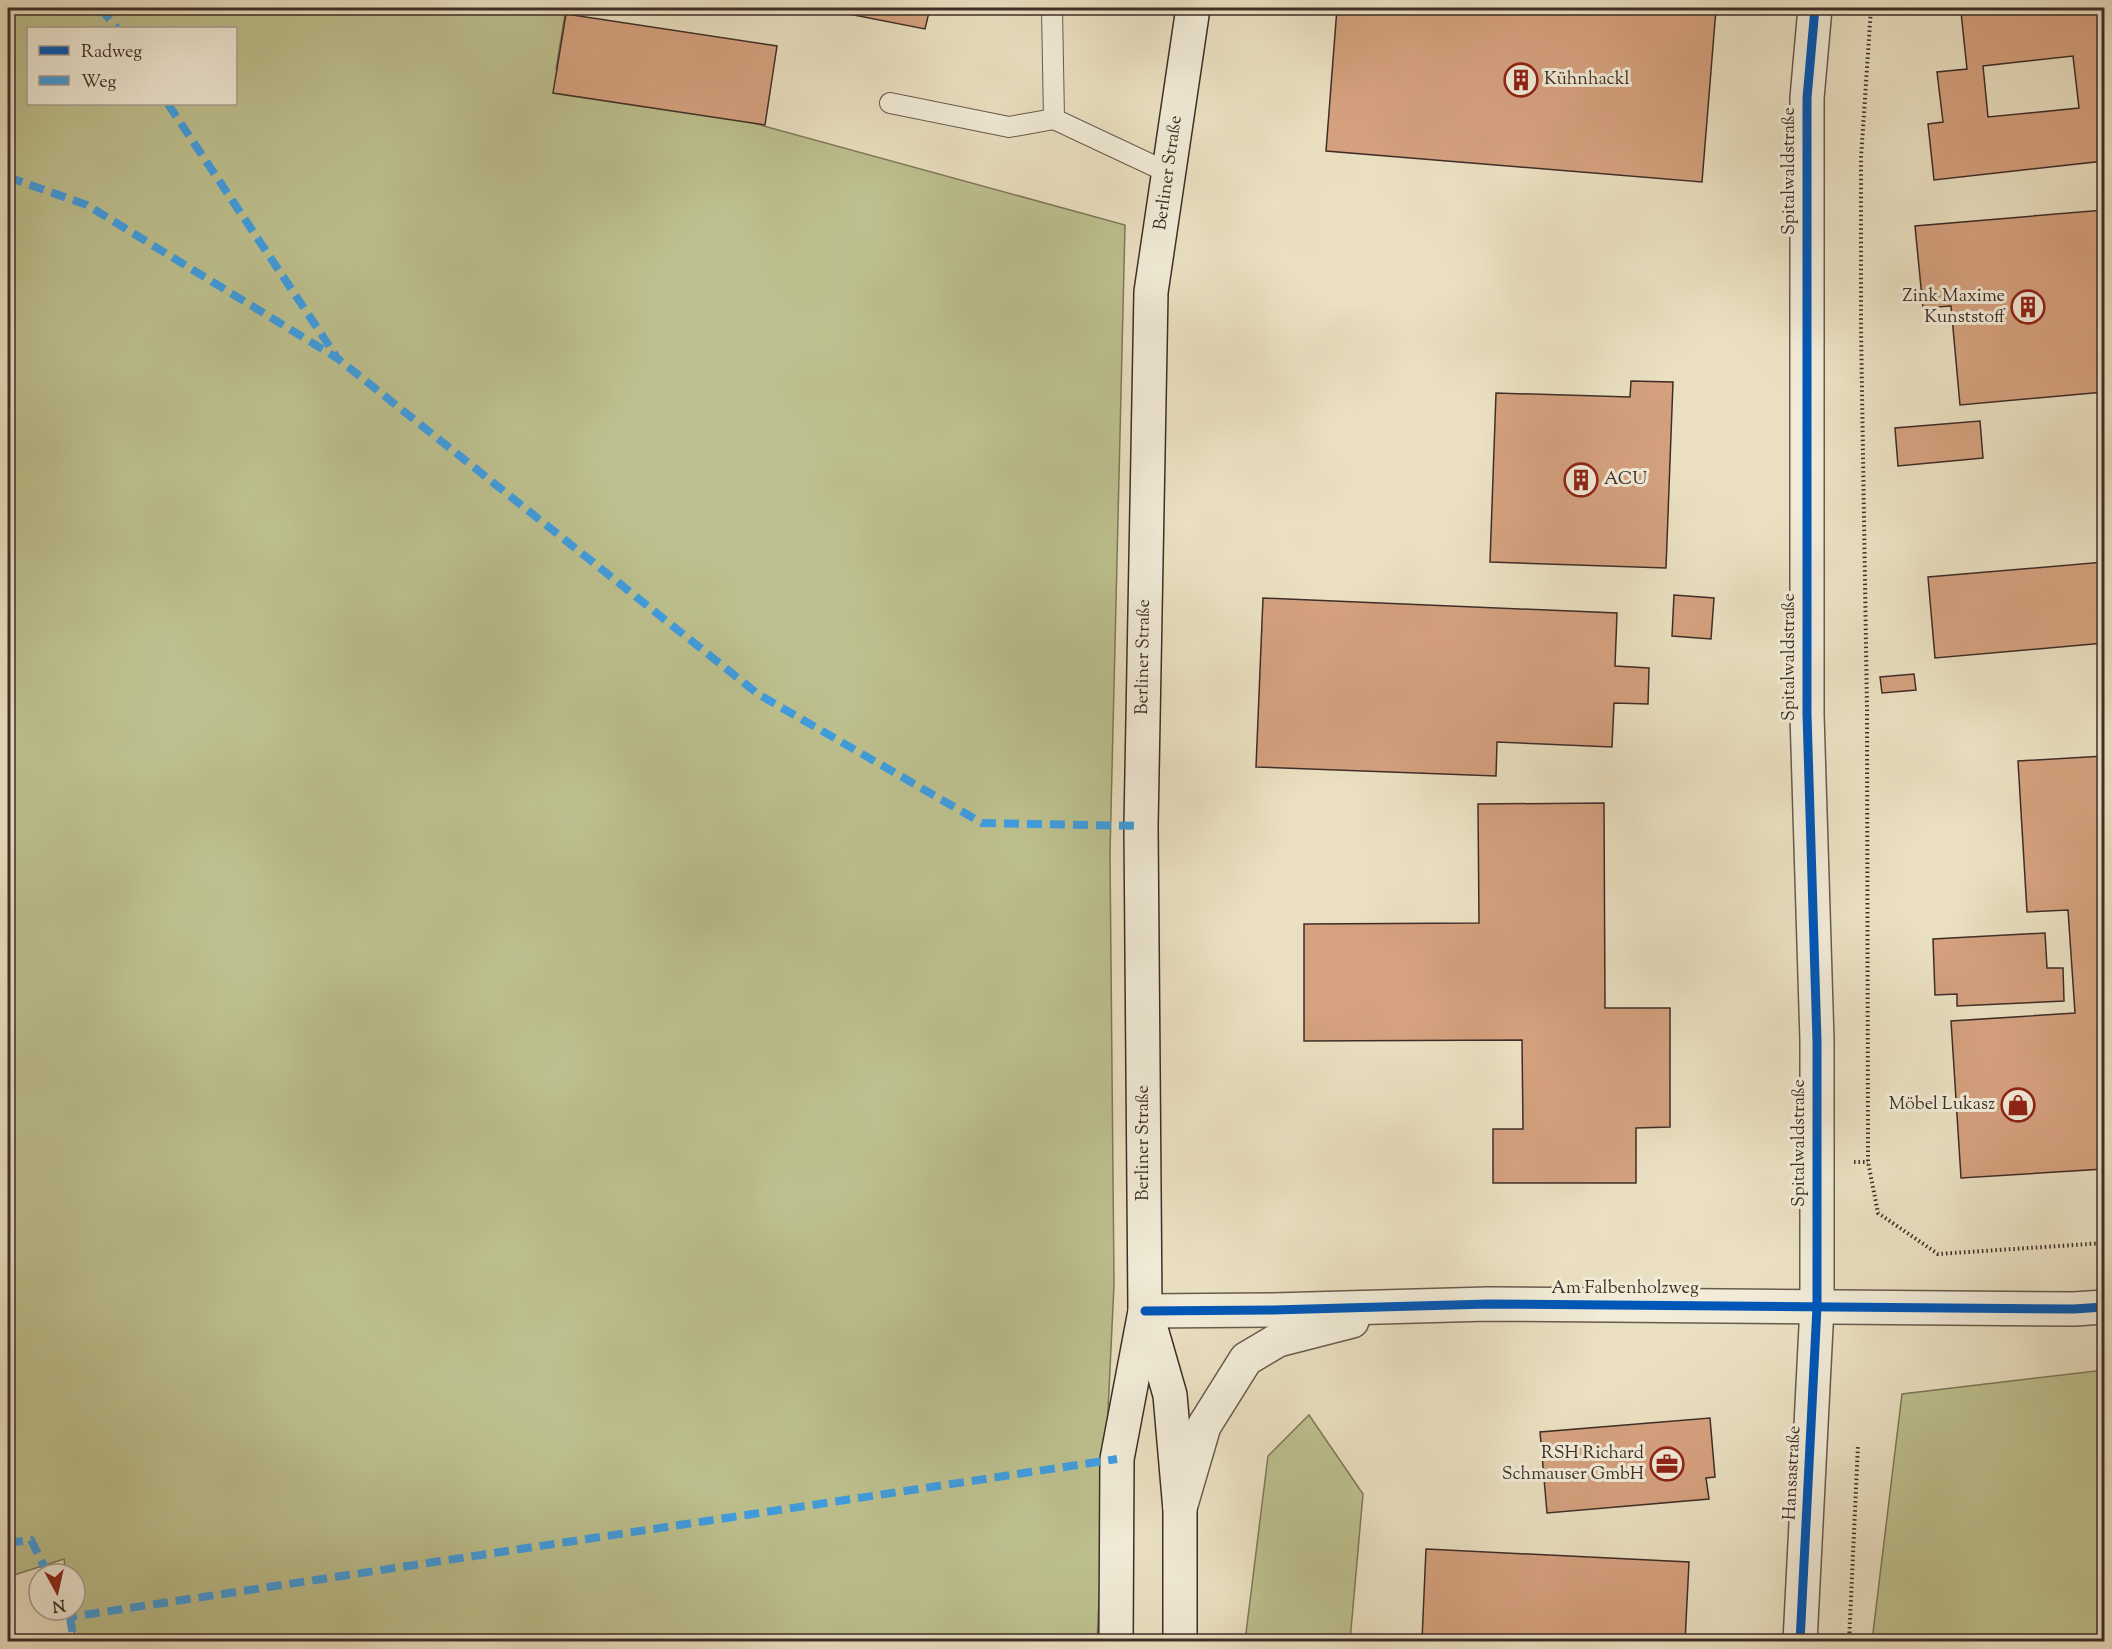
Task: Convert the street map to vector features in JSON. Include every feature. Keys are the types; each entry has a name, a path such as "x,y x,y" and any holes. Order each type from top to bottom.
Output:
{"street":[{"name":"Berliner Straße","path":"1116,1641 1117,1459 1145,1311 1142,826 1151,292 1193,8"},
{"name":"Spitalwaldstraße","path":"1815,8 1807,98 1807,669 1808,778 1817,1041 1817,1306"},
{"name":"Am Falbenholzweg","path":"1145,1311 1500,1304 2074,1309 2104,1307"},
{"path":"1180,1510 1204,1426 1246,1359 1278,1340 1409,1306"},
{"name":"Hansastraße","path":"1800,1641 1817,1306"},
{"name":"Berliner Straße","path":"1145,1311 1170,1395 1180,1510 1180,1641"}],"lane":[{"path":"1052,8 1054,119"},
{"path":"890,103 1009,127 1054,119 1169,173"}],"path":[{"path":"1871,8 1861,158 1867,687 1868,1162 1878,1214 1938,1254 2104,1243"},
{"path":"1849,1641 1858,1445"}],"green space":[{"path":"8,8 566,8 556,69 1125,225 1110,854 1114,1285 1097,1641 75,1641 73,1622 87,1622 87,1562 64,1562 64,1559 55,1562 27,1562 27,1571 8,1577"},
{"path":"2104,1370 2104,1641 1872,1641 1902,1394"},
{"path":"1309,1415 1363,1494 1350,1641 1245,1641 1268,1456"}],"building":[{"path":"818,8 930,8 925,29"},
{"name":"Kühnhackl","path":"1337,8 1716,9 1702,182 1326,151"},
{"path":"2005,8 2104,8 2104,161 1934,180 1928,124 1943,122 1937,72 1967,69 1961,12","holes":["2073,56 2079,108 1988,117 1983,66"]},
{"path":"566,14 777,46 765,125 553,93"},
{"name":"Zink Maxime Kunststoff","path":"2104,210 2104,392 1960,405 1951,306 1923,308 1915,226"},
{"name":"ACU","path":"1631,381 1673,382 1666,568 1490,562 1496,393 1630,397"},
{"path":"1980,421 1983,458 1898,466 1895,428"},
{"path":"2104,562 2104,643 1935,658 1928,577"},
{"path":"1674,595 1714,598 1711,639 1672,636"},
{"path":"1263,598 1617,613 1615,666 1649,668 1648,704 1614,703 1612,747 1497,742 1496,776 1256,767"},
{"path":"1914,674 1916,690 1882,693 1880,677"},
{"path":"2104,756 2104,1169 1961,1178 1951,1021 2075,1013 2068,910 2027,912 2018,761"},
{"path":"1604,803 1605,1008 1670,1008 1670,1127 1636,1128 1636,1183 1493,1183 1493,1129 1523,1129 1522,1040 1304,1041 1304,924 1479,923 1478,804"},
{"path":"2045,933 2047,968 2063,968 2064,1001 1957,1006 1957,994 1935,995 1933,939"},
{"path":"1710,1418 1715,1477 1706,1478 1709,1499 1547,1513 1540,1432"},
{"path":"1426,1549 1689,1562 1685,1642 1422,1640"}],"marked path":[{"path":"100,8 116,27"},
{"path":"169,105 336,356"},
{"path":"8,177 87,205 337,358 758,694 982,823 1141,826"},
{"path":"87,1614 1117,1459"},
{"path":"8,1543 31,1540 42,1562"},
{"path":"71,1622 74,1642"}],"cycle path":[{"path":"1800,1642 1817,1307 1817,1041 1807,715 1807,98 1815,8"},
{"path":"1145,1311 1488,1304 2074,1309 2104,1307"}],"place":[{"name":"Kühnhackl","path":"1521,80"},
{"name":"Zink Maxime Kunststoff","path":"2028,307"},
{"name":"ACU","path":"1581,480"},
{"name":"Möbel Lukasz","path":"2018,1105"},
{"name":"RSH Richard Schmauser GmbH","path":"1667,1464"}]}
